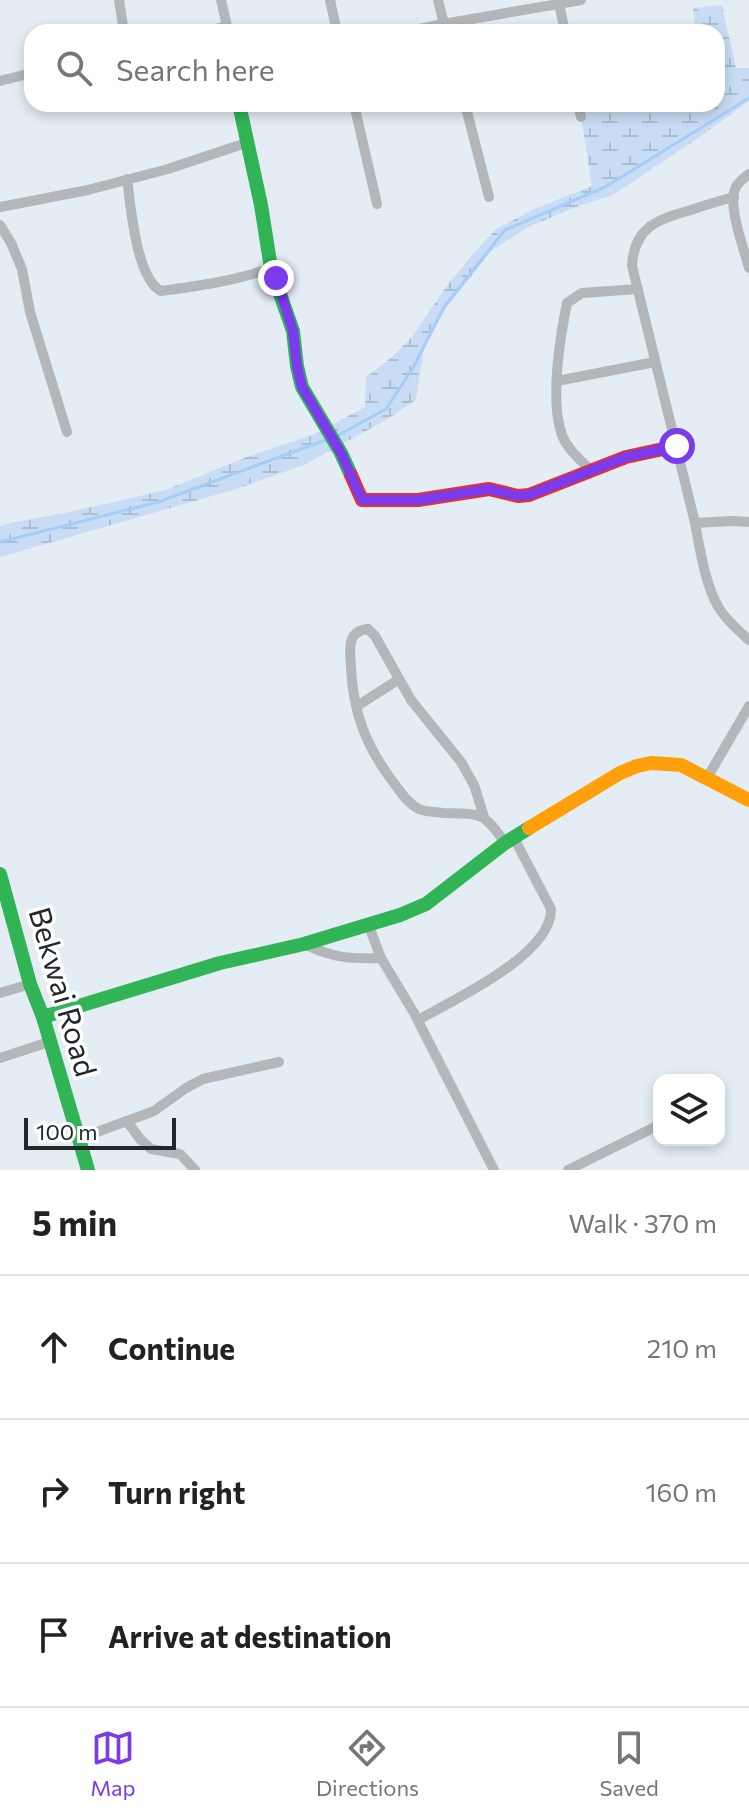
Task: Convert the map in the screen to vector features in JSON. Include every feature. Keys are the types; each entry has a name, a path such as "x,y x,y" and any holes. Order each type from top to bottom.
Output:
{"main road":[{"path":"240,112 271,268 293,331 302,387 341,453 362,500 418,500 489,489 518,496 529,495 626,457 677,446"},
{"path":"43,1017 220,963 304,944 400,915 426,904 510,840 620,773 637,766 651,763 681,765 749,800"},
{"name":"Bekwai Road","path":"0,874 30,984 43,1017 88,1170"}],"street":[{"path":"119,0 123,24"},
{"path":"221,0 226,24"},
{"path":"330,0 335,24"},
{"path":"438,0 443,24"},
{"path":"463,24 581,0"},
{"path":"559,4 563,24"},
{"path":"0,81 24,75"},
{"path":"356,112 377,204"},
{"path":"467,112 489,197"},
{"path":"580,112 581,117"},
{"path":"0,207 88,190 168,169 246,143"},
{"path":"749,174 736,186 734,197 734,209 749,268"},
{"path":"127,179 141,263 156,289 198,287 271,268"},
{"path":"734,197 658,220 640,237 633,252 632,266 713,595 719,609 749,640"},
{"path":"0,225 22,269 30,312 67,432"},
{"path":"590,470 567,444 559,422 557,381 567,303 582,293 638,289"},
{"path":"557,381 655,362"},
{"path":"695,523 749,522"},
{"path":"418,1020 495,977 520,958 543,936 551,918 551,909 510,840 484,817 419,809 408,801 378,762 362,727 352,685 352,635 358,630 368,629 375,636 411,700 461,762 474,785 484,817"},
{"path":"357,706 398,680"},
{"path":"707,778 749,706"},
{"path":"368,924 381,958 418,1020 494,1170"},
{"path":"304,944 326,955 354,959 381,958"},
{"path":"0,993 30,984"},
{"path":"0,1058 49,1042"},
{"path":"78,1139 154,1111 203,1079 279,1062"},
{"path":"127,1121 151,1149 180,1154 195,1170"},
{"path":"568,1170 653,1128"}],"green space":[{"path":"722,5 736,68 749,68 749,101 613,195 528,227 491,251 437,320 424,348 416,400 304,465 236,489 0,557 0,526 166,490 244,458 315,434 365,407 366,377 412,337 446,287 496,229 534,209 592,186 580,112 725,112 725,24 695,24 693,8"}],"waterway":[{"path":"335,437 386,409 413,368 444,307 505,230 605,187 749,98"},
{"path":"0,542 158,502 328,439"}],"traffic: fast":[{"path":"241,112 271,268 293,331 302,387 351,475"},
{"path":"43,1017 220,963 304,944 400,915 426,904 529,828"},
{"path":"0,874 30,984 43,1017 88,1170"}],"traffic: slow":[{"path":"529,828 620,773 651,763 681,765 749,800"}],"traffic: jam":[{"path":"351,475 362,500 418,500 489,489 518,496 529,495 626,457 677,446"}],"route":[{"path":"276,278 293,331 302,387 341,453 364,501 418,500 489,489 518,496 529,495 626,457 677,446"}]}
